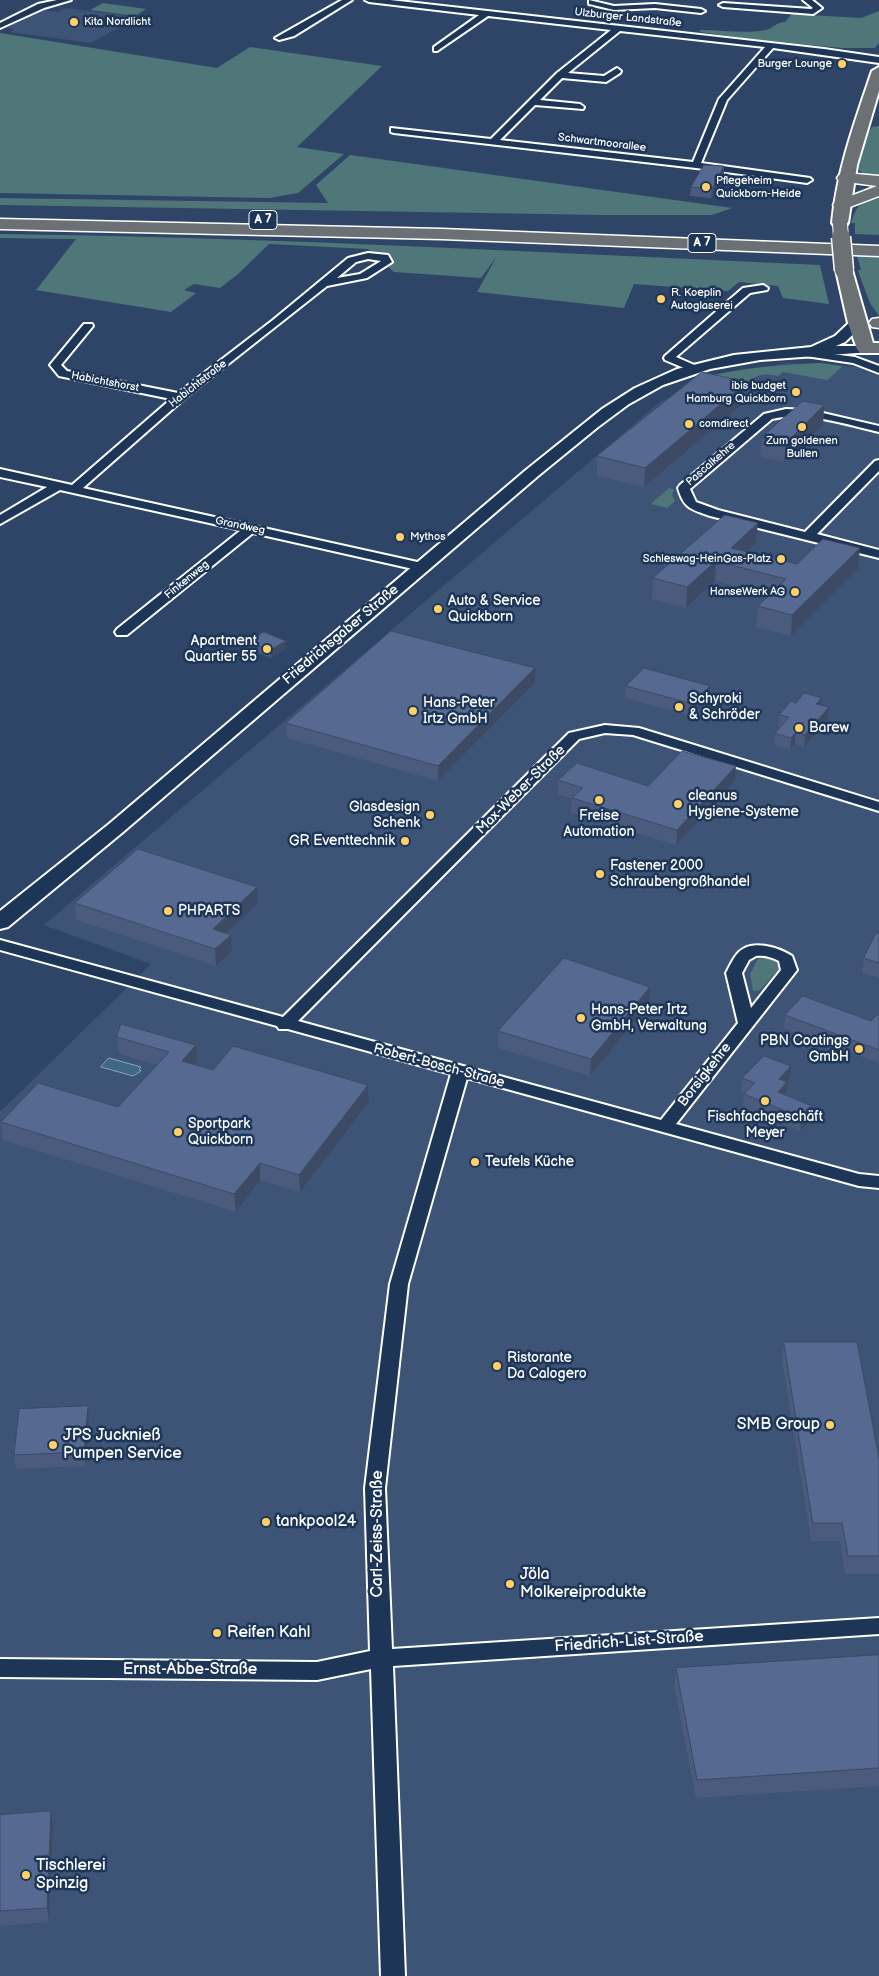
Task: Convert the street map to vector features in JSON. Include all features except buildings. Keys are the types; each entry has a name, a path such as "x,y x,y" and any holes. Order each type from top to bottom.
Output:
{"highway":[{"path":"845,181 879,181"},
{"path":"845,181 879,188"},
{"path":"841,205 879,188"},
{"name":"A 7","path":"0,214 525,227 879,241"},
{"name":"A 7","path":"0,224 442,234 879,251"}],"main road":[{"path":"873,348 857,323 844,270 840,222 845,181 852,151 878,77"},
{"path":"844,270 861,290 873,317 879,324"},
{"name":"Friedrichsgaber Straße","path":"803,353 840,339 857,323"},
{"name":"Friedrichsgaber Straße","path":"0,922 101,840 422,566 589,428 641,391 695,369 751,358 873,348"}],"street":[{"path":"0,26 41,6 67,0"},
{"path":"279,38 291,34 348,0"},
{"name":"Ulzburger Landstraße","path":"369,0 824,51 879,55"},
{"path":"688,22 712,8 731,0"},
{"path":"592,2 599,6 614,8 655,6 813,12 818,8 807,0"},
{"path":"437,49 487,13"},
{"path":"494,141 560,76 618,28"},
{"path":"673,34 680,28"},
{"path":"696,165 723,99 771,45"},
{"name":"Ulzburger Landstraße","path":"824,51 879,60"},
{"path":"560,76 606,79 617,71"},
{"path":"532,102 580,107"},
{"name":"Schwartmoorallee","path":"394,130 696,165 807,180"},
{"name":"Habichtstraße","path":"74,490 180,397 326,283 352,260 368,256 384,258 387,262 363,276 326,283"},
{"path":"695,369 669,358 746,290 762,288"},
{"name":"Habichtshorst","path":"88,326 55,364 63,374 180,397"},
{"path":"873,348 878,370"},
{"name":"Friedrichsgaber Straße","path":"803,353 855,360 878,370"},
{"name":"Pascalkehre","path":"808,536 714,513 692,505 687,499 684,488 768,416 786,412 810,413 879,429"},
{"path":"808,536 879,464"},
{"name":"Grandweg","path":"0,473 422,566"},
{"path":"0,520 58,486"},
{"name":"Finkenweg","path":"122,632 252,528"},
{"path":"808,536 879,554"},
{"name":"Max-Weber-Straße","path":"285,1025 574,736 605,729 634,731 879,807"},
{"name":"Robert-Bosch-Straße","path":"0,946 664,1128 859,1180 879,1182"},
{"name":"Borsigkehre","path":"664,1128 746,1022"},
{"name":"Carl-Zeiss-Straße","path":"393,1976 375,1488 399,1284 460,1072"},
{"name":"Friedrich-List-Straße","path":"380,1658 879,1626"},
{"name":"Ernst-Abbe-Straße","path":"0,1668 317,1671 380,1658"}],"shaded area":[{"name":"Kita Nordlicht","path":"66,8 137,17 91,43 10,32 14,29 7,28 41,10 58,12"},
{"path":"787,363 879,368 879,1976 0,1976 0,1112 151,964 44,925 660,402 717,378"},
{"path":"109,1058 141,1067 139,1069 141,1071 133,1076 101,1067"}],"green space":[{"path":"103,3 146,9 135,16 90,10"},
{"path":"879,11 879,43 875,48 843,48 754,40 700,32 700,30 742,32 766,30 785,22 792,14 861,18"},
{"path":"0,33 217,68 250,47 382,66 297,147 344,154 298,193 269,198 0,193"},
{"path":"879,126 879,179 865,176 857,168 869,131 872,127"},
{"path":"350,155 732,208 712,215 602,215 0,205 0,198 328,203 316,185"},
{"path":"879,192 879,235 855,234 855,223 851,223 858,207"},
{"path":"0,234 205,238 820,265 829,304 783,298 778,286 739,282 728,291 634,284 624,308 477,292 497,256 481,278 394,272 368,249 269,244 238,274 220,288 194,284 184,290 196,293 171,312 36,290 76,239 0,238"},
{"path":"857,256 879,257 879,316 870,303 859,274 858,270 861,270"},
{"path":"820,363 843,366 827,380 783,372 778,376 758,376 747,383 731,379 706,377 748,369"},
{"path":"669,488 674,490 672,495 675,501 667,508 651,504"},
{"path":"767,957 780,962 780,968 760,990 753,991 750,974 758,959"}],"place":[{"name":"Kita Nordlicht","path":"74,22"},
{"name":"Burger Lounge","path":"842,64"},
{"name":"Pflegeheim Quickborn-Heide","path":"706,187"},
{"name":"R. Koeplin Autoglaserei","path":"661,299"},
{"name":"ibis budget Hamburg Quickborn","path":"796,392"},
{"name":"comdirect","path":"689,424"},
{"name":"Zum goldenen Bullen","path":"802,427"},
{"name":"Mythos","path":"400,537"},
{"name":"Schleswag-HeinGas-Platz","path":"781,559"},
{"name":"HanseWerk AG","path":"795,592"},
{"name":"Auto & Service Quickborn","path":"438,609"},
{"name":"Apartment Quartier 55","path":"267,649"},
{"name":"Schyroki & Schröder","path":"679,707"},
{"name":"Hans-Peter Irtz GmbH","path":"413,711"},
{"name":"Barew","path":"799,728"},
{"name":"Freise Automation","path":"599,800"},
{"name":"cleanus Hygiene-Systeme","path":"678,804"},
{"name":"Glasdesign Schenk","path":"430,815"},
{"name":"GR Eventtechnik","path":"405,841"},
{"name":"Fastener 2000 Schraubengroßhandel","path":"600,874"},
{"name":"PHPARTS","path":"168,911"},
{"name":"Hans-Peter Irtz GmbH, Verwaltung","path":"581,1018"},
{"name":"PBN Coatings GmbH","path":"859,1049"},
{"name":"Fischfachgeschäft Meyer","path":"765,1101"},
{"name":"Sportpark Quickborn","path":"178,1132"},
{"name":"Teufels Küche","path":"475,1162"},
{"name":"Ristorante Da Calogero","path":"497,1366"},
{"name":"SMB Group","path":"830,1425"},
{"name":"JPS Jucknieß Pumpen Service","path":"53,1445"},
{"name":"tankpool24","path":"266,1522"},
{"name":"Jöla Molkereiprodukte","path":"510,1584"},
{"name":"Reifen Kahl","path":"217,1633"},
{"name":"Tischlerei Spinzig","path":"26,1875"}]}
